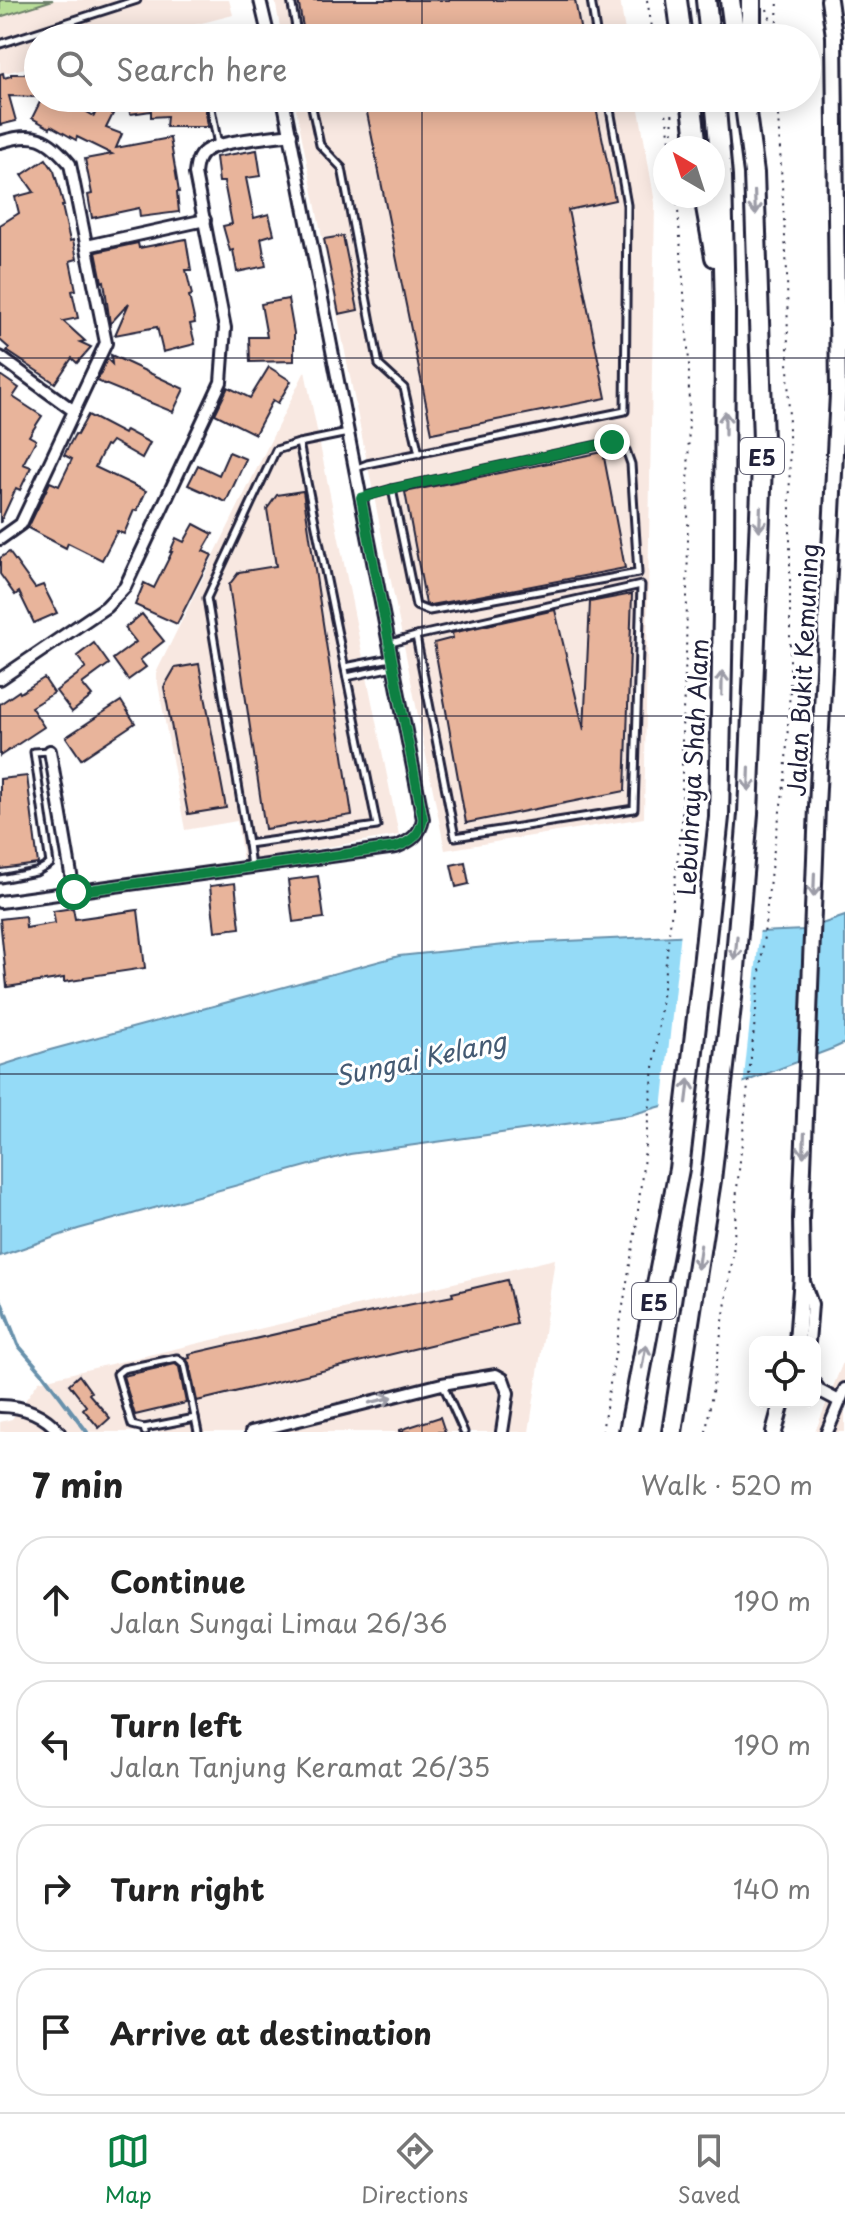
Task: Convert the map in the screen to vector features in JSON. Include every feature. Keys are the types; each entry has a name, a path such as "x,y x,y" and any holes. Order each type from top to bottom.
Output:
{"highway":[{"path":"677,0 680,24"},
{"path":"706,0 709,24"},
{"path":"730,0 733,24"},
{"path":"751,0 751,24"},
{"path":"693,112 696,136"},
{"name":"Lebuhraya Shah Alam","path":"629,1432 679,1169 719,817 725,311 722,177 716,112"},
{"name":"E5","path":"672,1432 711,1180 734,980 748,814 763,440 754,173 746,112"},
{"path":"752,112 754,173"},
{"path":"706,208 725,311"}],"main road":[{"name":"Jalan Bukit Kemuning","path":"797,1336 817,807 838,394 834,36 829,0"},
{"path":"774,1432 780,1408"}],"street":[{"path":"260,0 266,24"},
{"path":"0,902 396,847 417,835 423,819 286,112"},
{"path":"0,679 106,607 125,587 221,382 225,328 195,174 197,160 205,151 218,146 291,134"},
{"path":"0,142 18,136 37,136 56,147 70,164 106,343 21,524 0,539"},
{"path":"87,246 205,220"},
{"path":"0,357 74,411"},
{"path":"50,751 74,892"},
{"path":"802,1276 812,1304 809,1336"},
{"path":"251,1432 442,1384 496,1375 503,1379 508,1393 502,1432"},
{"path":"827,1432 845,1389"},
{"path":"821,1392 842,1402"},
{"path":"0,1406 30,1410 59,1432"}],"lane":[{"path":"62,24 137,0"},
{"path":"291,0 295,24"},
{"path":"591,0 595,24"},
{"path":"0,44 24,36"},
{"path":"212,112 218,146"},
{"path":"313,112 320,145 342,168 379,365 404,388 419,454"},
{"path":"356,468 625,411 627,205 610,112"},
{"path":"251,867 207,598 276,450 349,432"},
{"path":"361,498 392,489 612,442 626,450 631,464 638,573 429,611 416,606 392,489"},
{"path":"248,844 377,826 299,443"},
{"path":"390,643 416,636 641,585 634,809 455,837 416,636"},
{"path":"345,667 393,662"},
{"path":"347,677 393,662"},
{"path":"0,879 36,872 50,864 34,752 50,751"},
{"path":"195,1418 144,1430 132,1425 117,1374 123,1369 177,1358 184,1364 198,1432"},
{"path":"442,1384 464,1432"}],"path":[{"path":"647,0 651,24"},
{"path":"763,0 771,24"},
{"path":"777,24 778,0"},
{"path":"666,112 670,136"},
{"path":"672,112 672,136"},
{"path":"706,1432 733,1256 771,869 785,779 790,689 787,272 778,112"},
{"path":"602,1432 636,1228 679,845 688,539 689,362 678,208"}],"shaded area":[{"path":"0,0 229,0 233,15 198,24 24,24 24,68 0,74"},
{"path":"275,0 620,0 624,24 279,24"},
{"path":"297,112 639,112 655,208 644,818 445,850"},
{"path":"305,371 399,835 243,861 237,821 185,830 156,673"},
{"path":"555,1259 529,1432 0,1432 0,1422 12,1419 39,1381"},
{"path":"845,1357 845,1432 815,1432"}],"green space":[{"path":"0,0 53,0 0,17"}],"water":[{"name":"Sungai Kelang","path":"845,916 845,1043 834,1048 734,1086 630,1115 350,1154 78,1229 0,1256 0,1066 399,956 523,943 804,930"}],"pier":[{"path":"760,928 743,1087 662,1110 681,931"}],"building":[{"path":"298,0 575,0 579,24 302,24"},
{"path":"3,73 4,78 11,74 24,74 24,97 9,96 16,121 0,125 0,74"},
{"path":"35,112 87,112 94,116 96,112 109,112 113,114 106,128 122,134 116,148 170,138 179,192 179,212 140,217 139,208 92,218 88,195 92,194 85,159 112,154 32,118"},
{"path":"151,112 206,112 208,127 166,127 167,116 151,117"},
{"path":"367,112 597,112 615,200 568,210 606,398 432,433"},
{"path":"257,150 261,176 246,178 254,218 269,214 274,234 261,238 266,266 237,272 233,250 230,251 223,226 232,224 224,182 219,182 216,157"},
{"path":"46,159 54,171 77,259 70,261 78,318 63,321 85,341 80,342 91,347 77,363 72,358 55,383 7,351 9,348 0,340 0,225 19,213 15,197 34,192 22,175"},
{"path":"343,236 358,310 339,314 324,239"},
{"path":"186,239 191,270 186,270 195,323 190,324 195,344 163,352 157,327 115,335 129,303 110,324 96,252 138,243 139,248"},
{"path":"288,299 294,333 294,361 250,362 249,337 267,337 261,304"},
{"path":"111,355 184,389 173,412 97,381 107,359 112,364"},
{"path":"269,367 291,381 278,403 273,400 255,434 215,414 228,387 250,398"},
{"path":"0,375 19,388 13,397 42,416 29,436 36,440 23,464 31,467 20,490 16,488 0,523"},
{"path":"88,415 124,434 126,430 150,443 142,458 112,441 106,445 95,467 146,491 124,534 117,531 102,560 68,543 66,548 28,528 50,482 59,486 72,459 64,455"},
{"path":"229,452 246,459 226,502 188,485 198,465 219,475"},
{"path":"603,452 625,568 426,604 405,492"},
{"path":"303,491 352,815 265,829 229,585 239,572 276,566 267,509 277,495"},
{"path":"194,524 213,534 203,551 212,555 177,624 135,605 144,583 154,588 176,538 184,542"},
{"path":"9,552 35,588 43,585 57,613 34,623 19,592 15,595 0,574 0,558"},
{"path":"632,594 625,791 466,823 434,643 453,638 452,633 555,610 584,730 590,602"},
{"path":"142,614 164,641 140,660 146,667 128,680 113,659 136,642 125,628"},
{"path":"94,643 109,664 82,684 92,696 72,712 56,691 86,668 77,656"},
{"path":"199,664 226,808 188,814 164,687 175,668"},
{"path":"44,678 54,693 31,707 44,727 0,756 0,704"},
{"path":"121,701 135,723 81,759 66,737"},
{"path":"27,776 38,864 0,869 0,779"},
{"path":"465,862 469,884 456,887 451,865"},
{"path":"318,876 324,918 293,922 288,880"},
{"path":"235,883 240,928 215,931 210,886"},
{"path":"73,908 75,919 138,910 145,968 64,982 64,978 7,987 0,919 25,916 26,928 55,923 53,911"},
{"path":"507,1280 517,1324 197,1401 186,1359 190,1358 189,1354 453,1296 452,1293"},
{"path":"175,1364 179,1367 186,1403 135,1415 123,1376"},
{"path":"79,1375 91,1392 89,1394 110,1418 99,1428 83,1409 86,1406 69,1384"},
{"path":"440,1417 445,1432 400,1432 400,1430"}],"waterway":[{"path":"0,1299 18,1345 87,1432"}],"route":[{"path":"74,892 396,847 409,842 417,835 423,819 361,498 612,442"}]}
